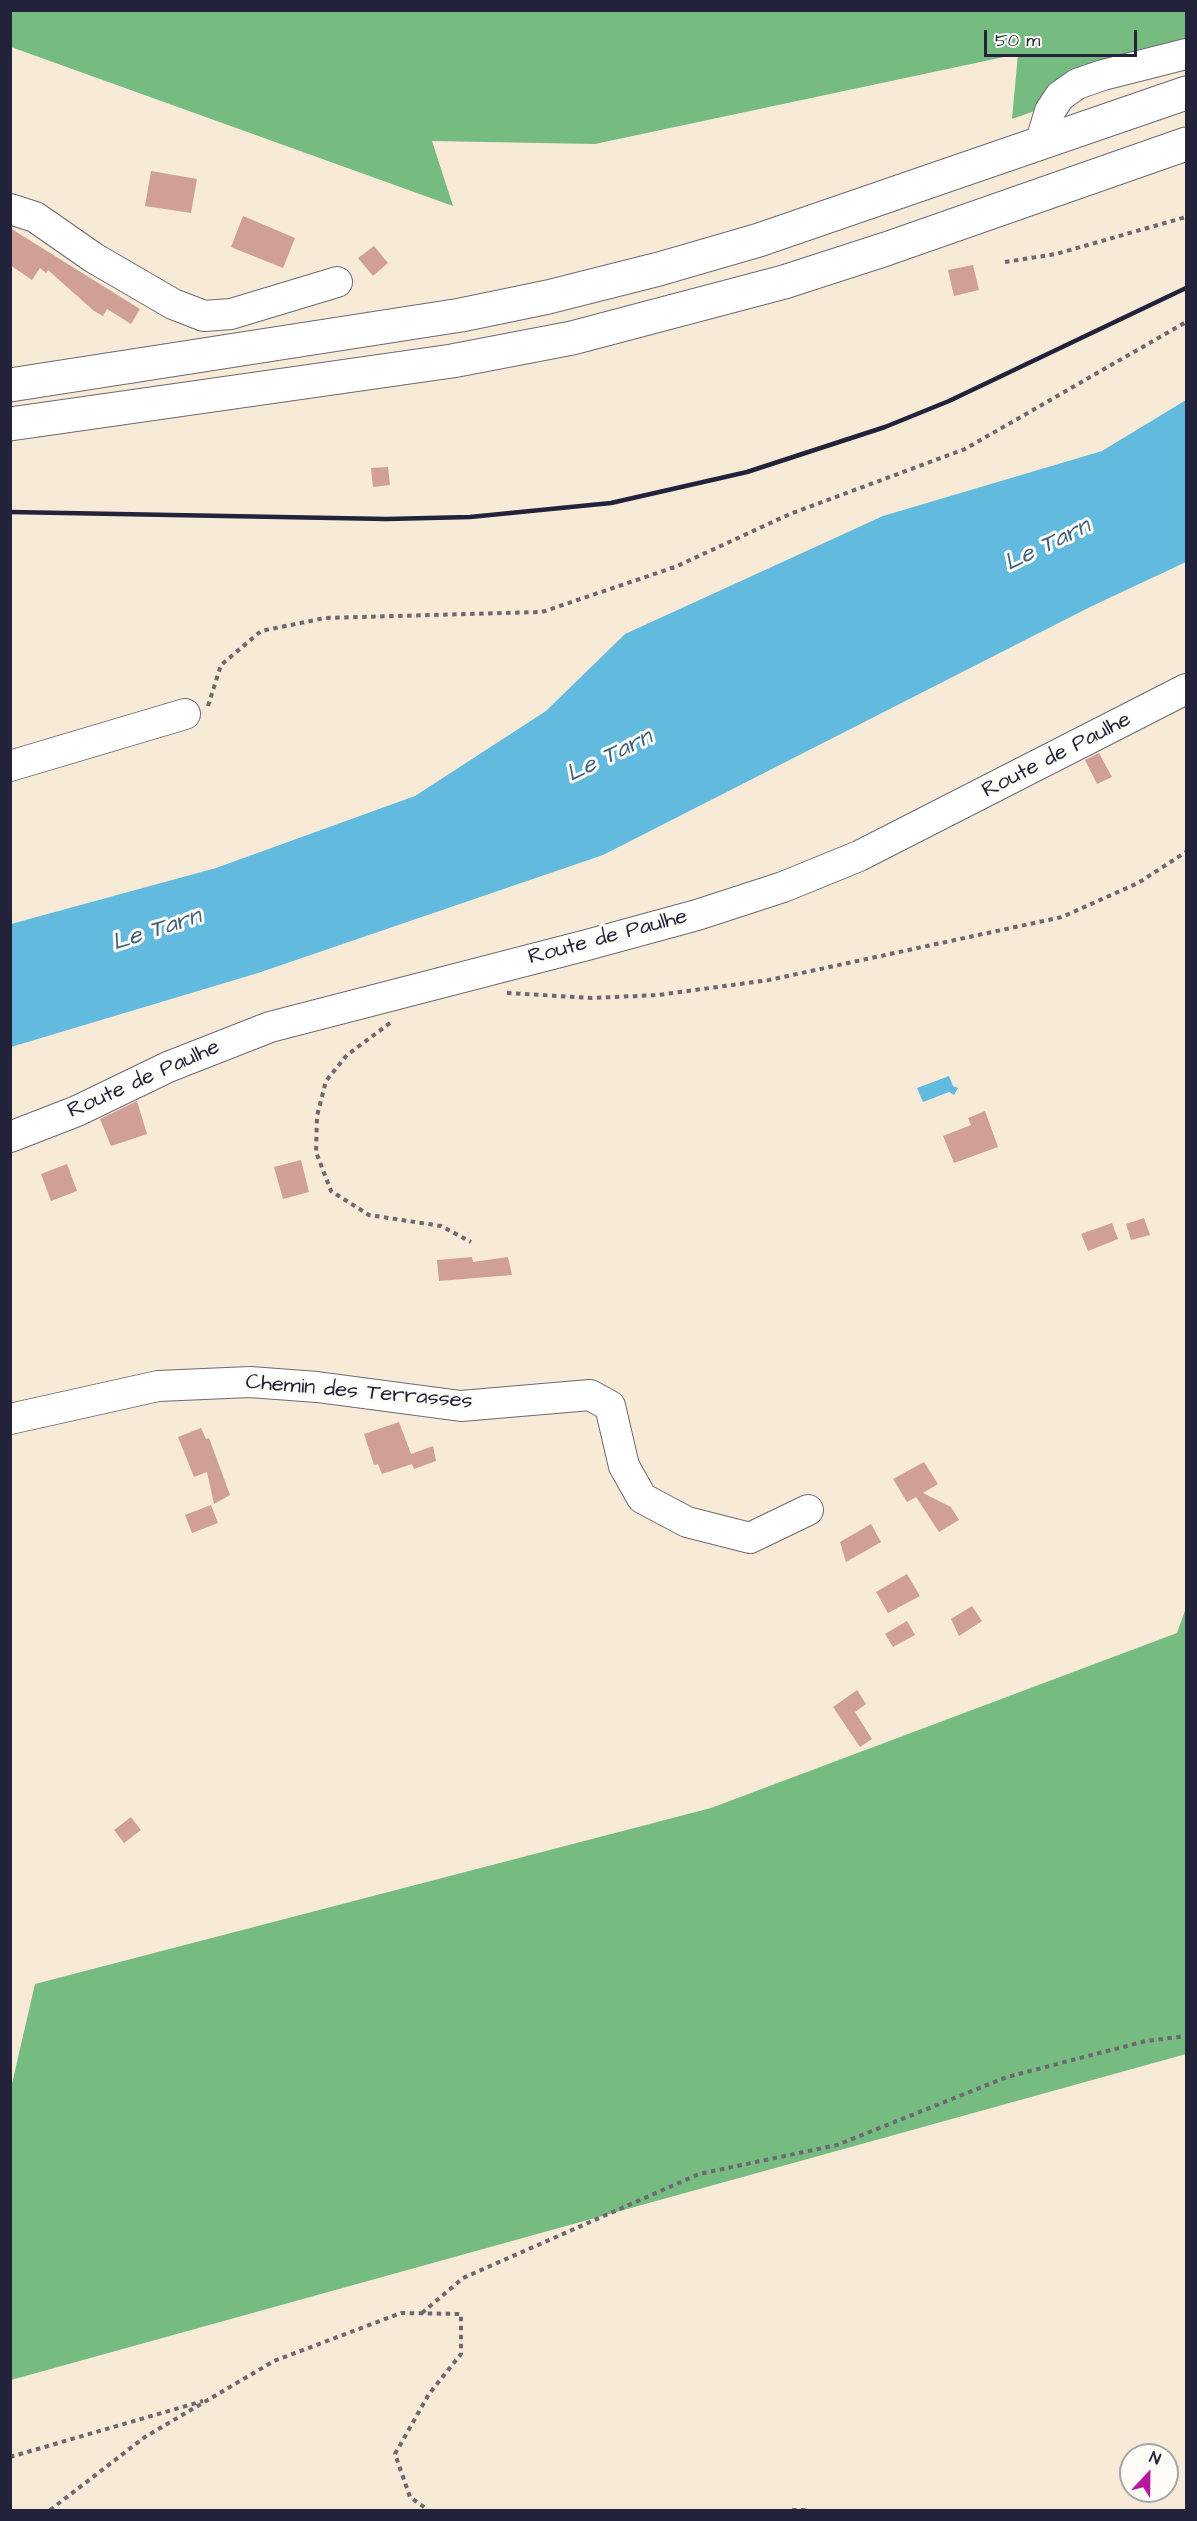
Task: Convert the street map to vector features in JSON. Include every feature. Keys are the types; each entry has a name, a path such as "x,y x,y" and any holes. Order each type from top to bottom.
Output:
{"main road":[{"path":"10,385 461,315 659,270 759,240 1186,93"},
{"path":"10,424 430,364 572,338 784,282 886,249 1186,144"}],"street":[{"path":"1047,142 1044,131 1050,111 1060,96 1077,84 1186,54"},
{"path":"10,209 35,217 94,258 173,304 204,316 231,314 337,282"},
{"name":"Route de Paulhe","path":"10,1137 77,1111 168,1067 270,1027 697,915 783,887 859,856 1186,689"},
{"path":"10,766 185,714"},
{"name":"Chemin des Terrasses","path":"10,1419 158,1386 250,1382 317,1387 461,1406 590,1395 610,1406 624,1466 642,1498 687,1522 750,1538 808,1510"}],"path":[{"path":"1005,262 1056,254 1186,217"},
{"path":"185,714 207,707 222,664 261,631 325,618 542,612 675,567 790,514 965,449 1186,322"},
{"path":"496,991 592,998 658,996 770,981 1062,917 1138,883 1186,852"},
{"path":"394,1020 347,1055 326,1081 317,1116 316,1152 331,1191 369,1215 441,1226 471,1242"},
{"path":"422,2313 463,2278 699,2174 837,2145 1007,2078 1146,2041 1186,2036"},
{"path":"50,2511 145,2438 274,2361 401,2313 460,2314 461,2354 429,2394 395,2454 410,2497 428,2511"},
{"path":"10,2457 209,2399"},
{"path":"792,2511 810,2511"}],"green space":[{"path":"1186,10 1186,57 1012,119 1018,54 595,144 432,141 453,206 11,47 10,11"},
{"path":"1186,1608 1186,2054 11,2380 11,2088 35,1984 711,1808 1177,1633"}],"water":[{"name":"Le Tarn","path":"1186,400 1186,562 1090,607 603,855 258,973 11,1047 11,924 216,868 415,796 546,711 625,634 883,516 1102,451"},
{"path":"949,1076 953,1086 958,1088 954,1095 949,1092 923,1102 917,1088"}],"building":[{"path":"151,171 197,179 191,213 145,206"},
{"path":"243,216 295,238 283,268 231,247"},
{"path":"10,228 140,309 131,324 107,309 103,316 94,311 48,270 46,273 40,268 32,280 10,265"},
{"path":"374,246 388,263 373,276 358,258"},
{"path":"973,265 979,290 954,296 948,270"},
{"path":"388,467 390,485 373,487 371,468"},
{"path":"1099,753 1112,777 1097,784 1085,760"},
{"path":"137,1101 147,1134 111,1146 100,1119"},
{"path":"985,1111 998,1147 954,1163 943,1136 971,1125 968,1118"},
{"path":"301,1160 309,1192 283,1199 274,1167"},
{"path":"67,1164 77,1191 51,1201 41,1174"},
{"path":"1144,1218 1150,1235 1131,1240 1126,1224"},
{"path":"1112,1223 1118,1239 1088,1251 1081,1234"},
{"path":"472,1257 473,1262 508,1257 512,1275 439,1281 437,1260"},
{"path":"399,1422 411,1454 433,1446 436,1461 414,1469 412,1464 382,1474 378,1464 374,1465 364,1434"},
{"path":"201,1428 206,1439 209,1438 230,1495 214,1504 207,1472 194,1477 178,1437"},
{"path":"924,1462 938,1484 923,1493 951,1507 959,1520 939,1532 916,1497 907,1502 893,1479"},
{"path":"211,1505 218,1523 192,1533 185,1515"},
{"path":"871,1524 881,1542 846,1562 840,1542"},
{"path":"907,1574 920,1596 888,1613 876,1592"},
{"path":"972,1606 982,1621 959,1636 951,1619"},
{"path":"907,1621 915,1635 893,1647 885,1634"},
{"path":"857,1690 866,1704 855,1712 872,1739 860,1747 833,1707"},
{"path":"131,1817 141,1830 124,1843 114,1830"}],"railway":[{"path":"10,512 387,519 470,517 611,503 747,472 885,427 949,401 1186,288"}]}
